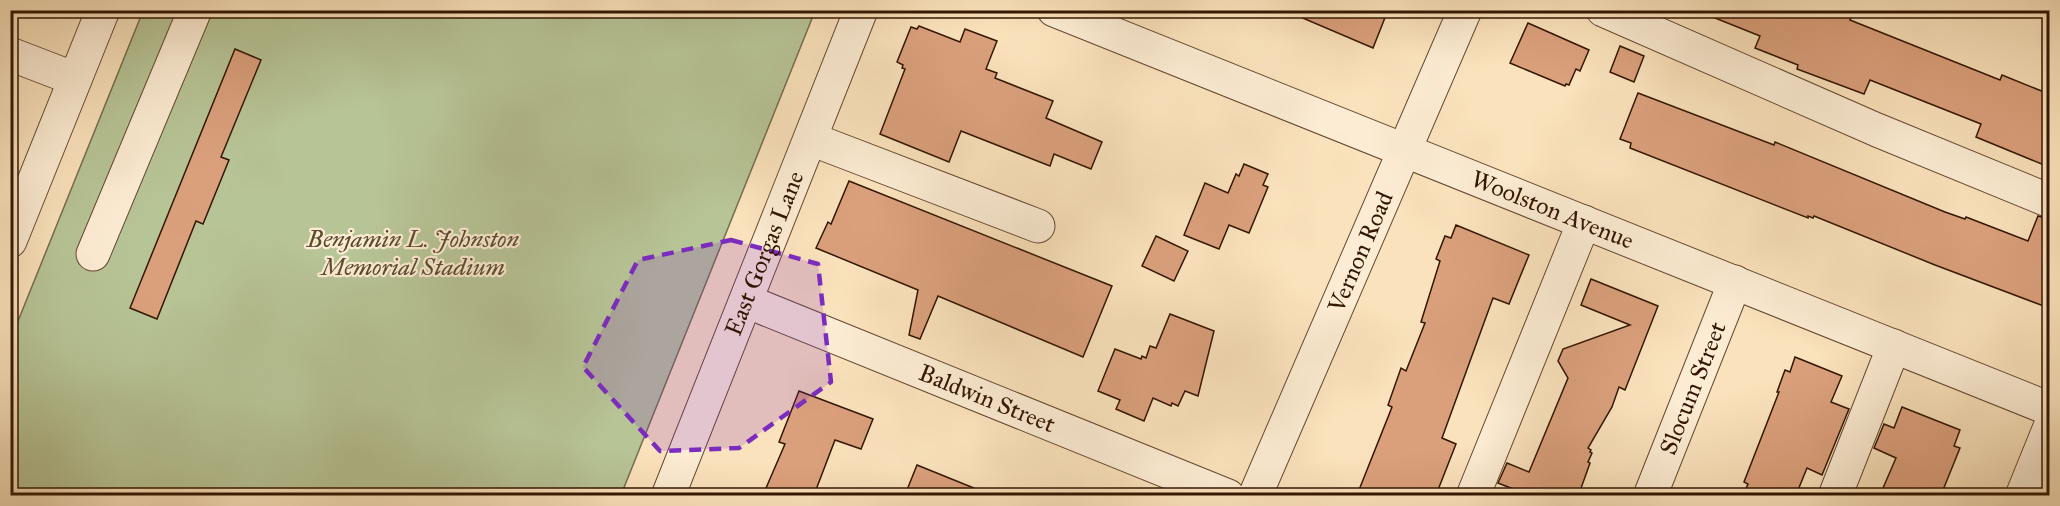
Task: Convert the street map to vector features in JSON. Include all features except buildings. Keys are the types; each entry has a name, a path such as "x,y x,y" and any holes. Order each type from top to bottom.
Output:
{"street":[{"path":"10,240 103,10"},
{"path":"93,254 195,10"},
{"name":"East Gorgas Lane","path":"668,495 861,10"},
{"name":"Woolston Avenue","path":"1054,10 2049,409"},
{"name":"Vernon Road","path":"1255,495 1466,10"},
{"path":"1603,10 1877,130 2049,201"},
{"path":"10,54 75,79"},
{"path":"811,139 1038,226"},
{"path":"1473,495 1584,222"},
{"name":"Slocum Street","path":"1650,495 1735,282"},
{"name":"Baldwin Street","path":"746,301 1228,495"},
{"path":"1835,495 1894,346"},
{"path":"2022,495 2049,427"}],"highlighted area":[{"path":"731,240 818,264 831,382 739,448 660,451 583,367 638,260"}],"green space":[{"name":"Benjamin L. Johnston Memorial Stadium","path":"143,11 815,11 621,495 11,495 10,341"}]}
